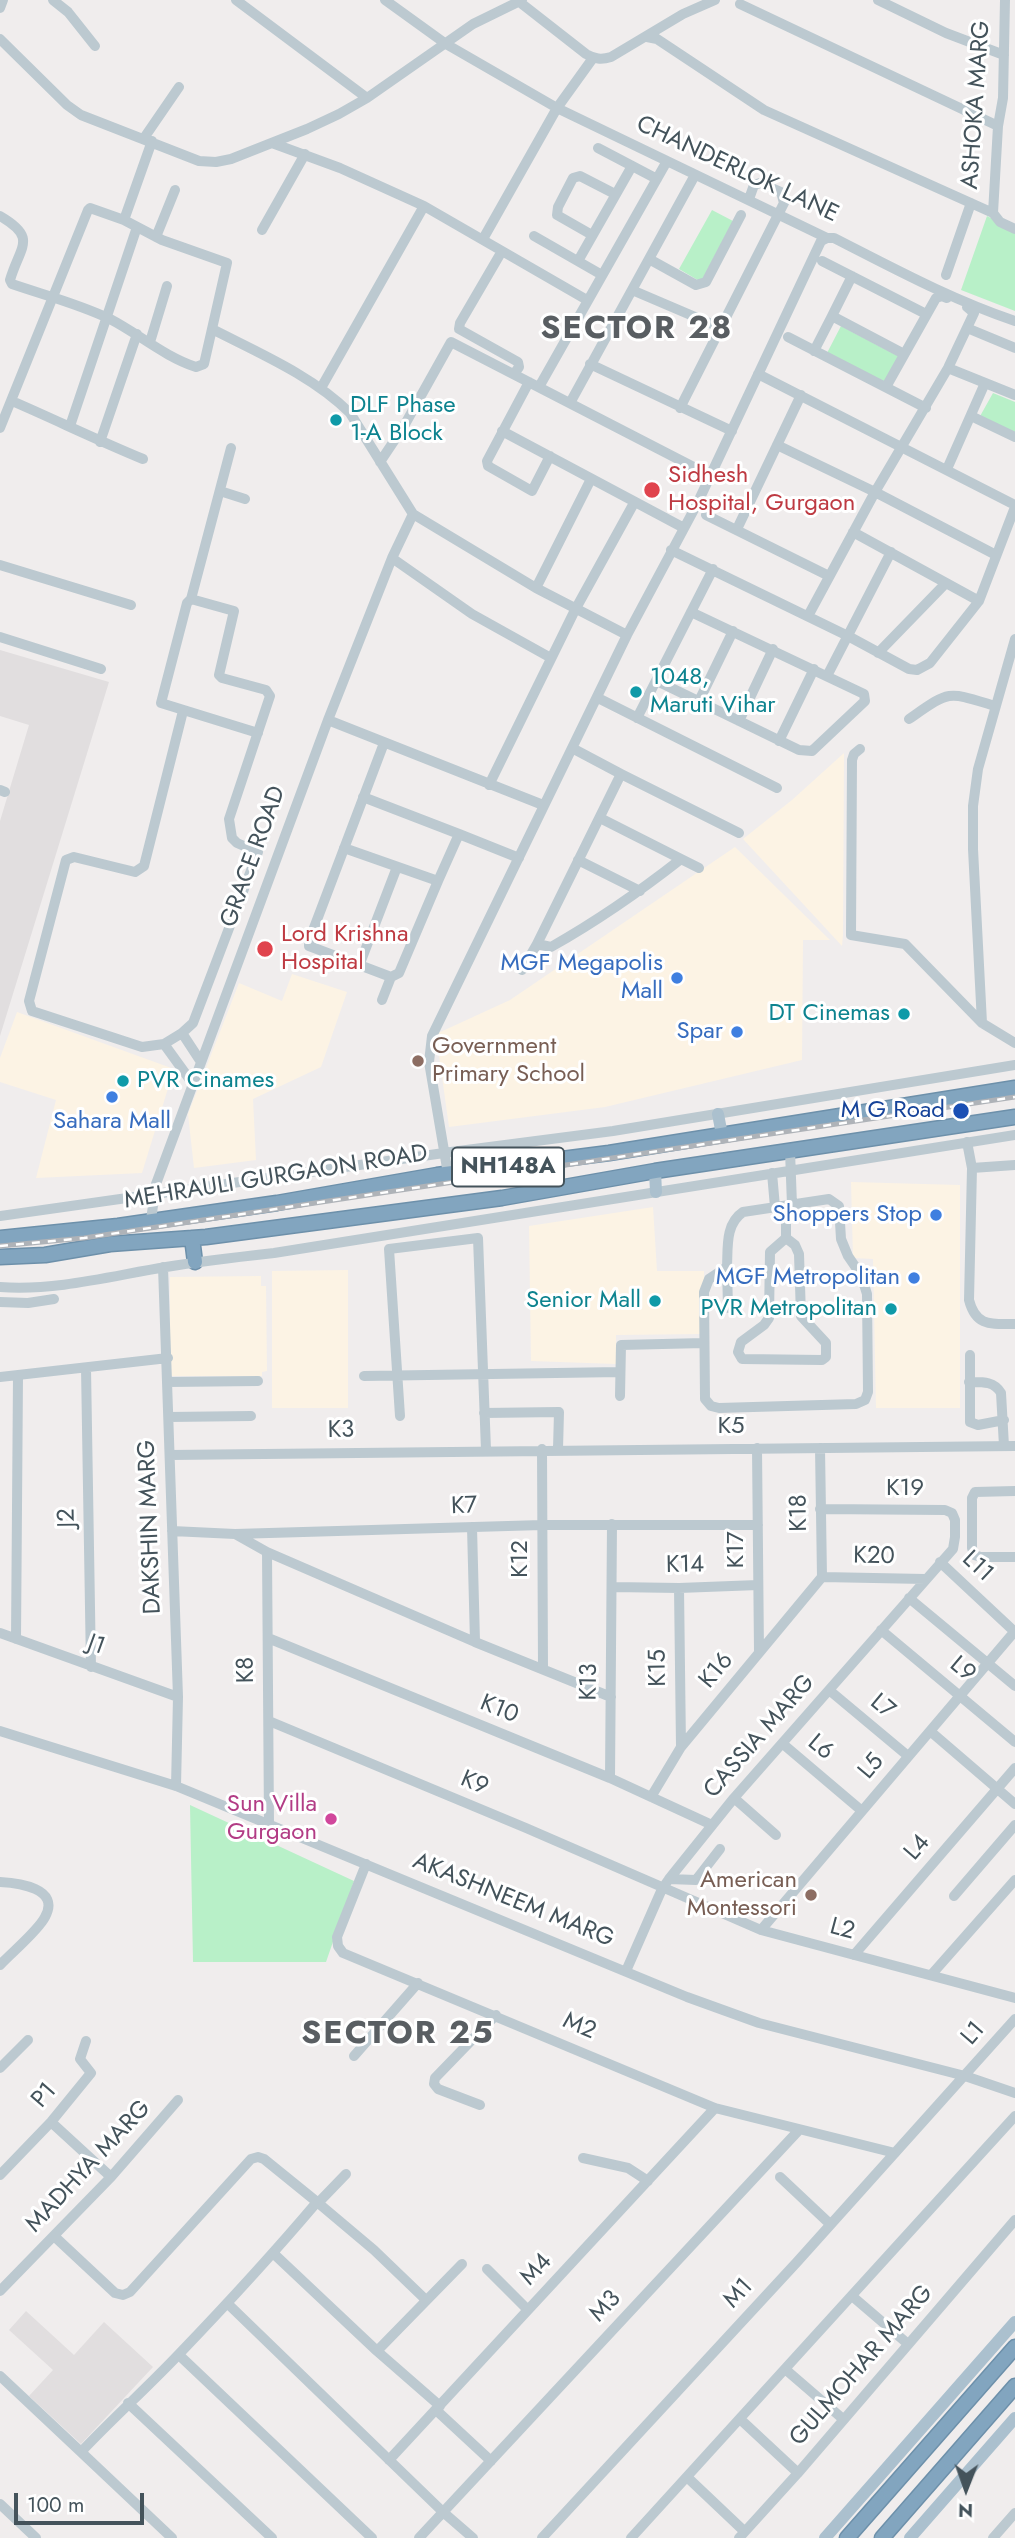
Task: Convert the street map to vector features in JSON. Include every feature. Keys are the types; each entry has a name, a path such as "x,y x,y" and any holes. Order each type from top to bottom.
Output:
{"highway":[{"name":"MEHRAULI GURGAON ROAD","path":"0,1238 277,1203 447,1174 609,1153 1015,1088"},
{"name":"MEHRAULI GURGAON ROAD","path":"0,1257 45,1255 110,1244 192,1238 502,1198 655,1171 1015,1117"},
{"path":"277,1203 280,1226"},
{"path":"192,1238 195,1262"},
{"path":"847,2538 1015,2347"},
{"path":"882,2538 1015,2386"}],"main road":[{"path":"718,1114 722,1135"},
{"path":"655,1171 656,1192"},
{"path":"825,2538 1015,2322"},
{"path":"910,2538 1015,2418"}],"street":[{"path":"0,8 3,0"},
{"path":"53,0 68,12 95,46"},
{"path":"236,0 367,98"},
{"name":"CHANDERLOK LANE","path":"384,0 446,44 557,108 827,238 834,238 957,300 1015,321"},
{"path":"0,39 67,105 81,115 199,161 216,162 307,130 367,98 473,24 519,1 593,58 602,60 647,37 684,13 715,0"},
{"path":"878,0 946,33 1008,52"},
{"name":"ASHOKA MARG","path":"993,213 998,126 1008,52 1005,0"},
{"path":"740,4 998,126"},
{"path":"647,37 657,39 764,110 801,129 993,213 1000,222 1015,229"},
{"path":"483,239 557,108 593,58"},
{"path":"124,220 148,139 179,87"},
{"path":"1003,98 1015,104"},
{"path":"272,143 305,154 424,206 587,300"},
{"path":"598,148 657,179"},
{"path":"262,230 305,154"},
{"path":"539,387 667,161"},
{"path":"578,261 632,166"},
{"path":"570,403 695,175"},
{"path":"592,236 557,215 573,178 580,176 615,194"},
{"path":"680,408 777,212 784,203 781,192 765,184 754,185 750,199"},
{"path":"156,237 175,190"},
{"path":"946,275 971,203"},
{"path":"321,388 424,206"},
{"path":"0,216 23,232 23,242 11,276 12,284 54,298 107,318 183,363 201,367 204,365 228,263 156,237 124,220 93,208 89,209 54,298 0,428"},
{"path":"649,259 696,285 702,285 741,215"},
{"path":"70,426 137,227"},
{"path":"534,236 602,275"},
{"path":"447,1174 429,1062 429,1044 627,635 711,475 821,242 827,238"},
{"path":"502,251 459,329 518,362 519,367 514,374"},
{"path":"822,261 926,314"},
{"path":"814,351 852,276"},
{"path":"150,342 167,286"},
{"path":"632,290 721,327"},
{"path":"808,616 875,492 948,368 974,313 971,309 942,296 936,298 886,387"},
{"path":"832,316 904,354"},
{"path":"967,328 1015,348"},
{"path":"212,330 321,388 350,413 413,514 536,588 627,635"},
{"path":"100,442 137,334"},
{"path":"788,337 926,408"},
{"path":"380,462 404,426 451,341 711,475"},
{"path":"590,364 732,432"},
{"path":"948,368 1015,395"},
{"path":"671,550 917,670 924,668 979,601 1015,506 903,446 758,374"},
{"path":"529,382 487,461 488,466 532,491 551,456"},
{"path":"947,469 985,383"},
{"path":"737,530 801,395"},
{"path":"12,401 143,459"},
{"path":"971,416 1015,437"},
{"path":"502,431 684,528"},
{"path":"777,445 996,555"},
{"path":"231,448 191,599 187,603 160,699 162,705 258,733"},
{"path":"536,588 591,479"},
{"path":"220,491 245,499"},
{"path":"489,785 575,610 634,503"},
{"name":"GRACE ROAD","path":"150,1220 153,1195 327,720 392,558 413,514"},
{"path":"706,515 829,576"},
{"path":"853,532 979,601"},
{"path":"827,676 891,552"},
{"path":"392,558 472,614 551,658"},
{"path":"0,565 131,605"},
{"path":"637,718 713,569"},
{"path":"878,653 946,583"},
{"path":"183,711 144,866 135,873 74,856 66,860 29,1001 32,1011 141,1047 164,1044 193,1023 258,852 232,838 229,818 269,693 219,675 234,611 191,599"},
{"path":"657,681 799,750 812,751 863,704 866,697 864,694 691,612"},
{"path":"699,701 733,631"},
{"path":"0,637 101,669"},
{"path":"982,1023 973,806 978,769 1015,639"},
{"path":"739,721 773,649"},
{"path":"779,741 814,669"},
{"path":"909,719 947,695 960,695 995,706"},
{"path":"598,698 777,788"},
{"path":"327,720 543,805"},
{"path":"384,743 308,950 391,977"},
{"path":"572,748 739,833"},
{"path":"860,749 852,760 851,935 905,944 982,1023 1015,1043"},
{"path":"522,970 621,774"},
{"path":"363,797 519,858"},
{"path":"600,818 699,869"},
{"path":"382,1000 391,977 399,973 459,834"},
{"path":"344,848 438,881"},
{"path":"537,944 551,947 591,925 681,859"},
{"path":"578,860 640,891"},
{"path":"359,966 397,867"},
{"path":"182,1033 201,1062"},
{"path":"164,1044 193,1084"},
{"path":"0,1216 613,1131 1015,1065"},
{"path":"0,1287 28,1289 109,1279 163,1267 274,1253 1015,1135"},
{"path":"967,1142 972,1168 969,1300 972,1312 981,1321 1015,1324"},
{"path":"786,1238 770,1252 769,1318 741,1342 738,1352 742,1359 822,1360 826,1357 826,1343 801,1317 799,1254 795,1245 786,1238 784,1206 792,1170 790,1151"},
{"path":"972,1168 1015,1166"},
{"path":"772,1173 784,1206"},
{"path":"727,1268 709,1279 706,1284 705,1399 711,1406 719,1408 856,1404 865,1400 868,1392 867,1294 841,1239 839,1206 829,1199 743,1212 734,1218 730,1227 727,1268 728,1308"},
{"path":"400,1416 389,1249 478,1238 485,1450"},
{"name":"DAKSHIN MARG","path":"163,1267 178,1697 176,1786"},
{"path":"0,1302 28,1303 54,1299"},
{"path":"620,1396 620,1348 625,1343 704,1343"},
{"path":"970,1355 970,1422 978,1425 1004,1420"},
{"path":"0,1377 168,1358"},
{"name":"J2","path":"86,1368 91,1667"},
{"path":"364,1376 620,1372"},
{"path":"16,1639 18,1376"},
{"path":"168,1382 258,1381"},
{"path":"969,1382 990,1383 998,1387 1010,1446"},
{"path":"484,1413 559,1412 558,1450"},
{"path":"169,1417 251,1416"},
{"name":"K5","path":"513,1450 1010,1446"},
{"name":"K17","path":"757,1448 759,1652"},
{"name":"K18","path":"820,1448 822,1577"},
{"name":"K3","path":"170,1455 513,1450"},
{"name":"K12","path":"542,1450 543,1668"},
{"path":"1015,1491 975,1492 972,1498 972,1548 975,1555 981,1558 1015,1557"},
{"name":"K19","path":"820,1509 945,1510 952,1513 954,1520 953,1549"},
{"name":"K13","path":"610,1778 612,1524"},
{"name":"K7","path":"172,1531 235,1534 542,1525 758,1525"},
{"path":"472,1527 475,1642"},
{"path":"235,1534 267,1552 475,1642 611,1697"},
{"name":"CASSIA MARG","path":"626,1970 669,1879 734,1798 953,1549"},
{"name":"K8","path":"267,1552 269,1823"},
{"name":"L11","path":"940,1562 1015,1631"},
{"name":"K20","path":"822,1577 925,1578"},
{"name":"K16","path":"651,1797 681,1747 822,1577"},
{"name":"K14","path":"613,1587 758,1585"},
{"name":"K15","path":"679,1588 681,1747"},
{"path":"909,1598 1015,1686"},
{"name":"L9","path":"881,1630 1015,1742"},
{"name":"L5","path":"761,1930 1015,1631"},
{"name":"J1","path":"0,1633 178,1697"},
{"name":"K10","path":"268,1638 610,1778 712,1825"},
{"name":"L7","path":"829,1690 908,1756"},
{"name":"K9","path":"269,1721 526,1828 662,1889"},
{"name":"AKASHNEEM MARG","path":"0,1731 176,1786 687,1997 759,2024 965,2076 1015,2093"},
{"path":"930,1731 1015,1804"},
{"name":"L6","path":"783,1744 862,1811"},
{"name":"L4","path":"854,1955 1015,1769"},
{"path":"734,1798 776,1835"},
{"path":"954,1896 1015,1825"},
{"path":"669,1879 696,1880 720,1849"},
{"name":"M2","path":"366,1864 337,1937 338,1946 344,1953 715,2108 895,2153"},
{"path":"932,1974 1015,1880"},
{"path":"0,1882 35,1887 45,1895 48,1906 45,1917 0,1965"},
{"name":"L2","path":"662,1889 761,1930 1015,1998"},
{"path":"354,2056 418,1983"},
{"path":"480,2105 438,2089 434,2084 435,2078 496,2015"},
{"name":"L1","path":"965,2076 1015,2019"},
{"path":"0,2068 28,2040"},
{"name":"P1","path":"0,2175 51,2122 91,2073 80,2059 86,2041"},
{"name":"M1","path":"542,2538 965,2076"},
{"name":"MADHYA MARG","path":"0,2291 111,2177 178,2100"},
{"name":"M4","path":"389,2460 715,2108"},
{"path":"631,2538 1015,2116"},
{"path":"51,2122 111,2177"},
{"name":"M3","path":"419,2538 799,2130"},
{"path":"54,2236 114,2293 123,2295 130,2292 251,2159 258,2157 264,2159 374,2250 426,2300"},
{"path":"583,2158 628,2168 648,2181"},
{"path":"81,2452 179,2355 317,2202 346,2174"},
{"path":"780,2177 830,2224"},
{"name":"GULMOHAR MARG","path":"741,2535 798,2473 1015,2220"},
{"path":"273,2253 491,2461"},
{"path":"377,2351 462,2264"},
{"path":"487,2269 528,2310"},
{"path":"852,2296 908,2344"},
{"path":"227,2302 443,2512 474,2538"},
{"path":"179,2355 372,2538"},
{"path":"785,2370 843,2419"},
{"path":"0,2376 172,2538"},
{"path":"128,2403 272,2538"},
{"path":"740,2419 798,2473"},
{"path":"687,2477 741,2535"},
{"path":"0,2504 36,2538"},
{"path":"993,2538 1015,2514"}],"shaded area":[{"path":"0,650 109,682 0,1036 0,821 29,725 0,716"},
{"path":"844,753 843,935 842,946 743,839"},
{"path":"735,847 830,940 803,940 802,1060 605,1107 449,1127 436,1034 510,1000"},
{"path":"292,974 347,992 321,1067 253,1099 256,1160 194,1168 188,1114 239,983 282,1001"},
{"name":"Sahara Mall","path":"17,1012 174,1069 142,1173 36,1178 56,1100 0,1082 0,1058"},
{"path":"851,1182 960,1185 960,1408 876,1408 873,1259 853,1258"},
{"path":"653,1207 657,1271 704,1271 704,1334 616,1335 616,1364 531,1361 529,1226"},
{"path":"348,1270 348,1408 272,1408 272,1271"},
{"path":"261,1276 261,1286 266,1286 267,1371 262,1372 262,1376 170,1376 170,1277"},
{"path":"26,2311 74,2355 104,2322 153,2367 81,2444 29,2396 53,2370 9,2330"}],"green space":[{"path":"712,210 733,221 701,282 679,269"},
{"path":"987,216 1015,230 1015,311 961,290"},
{"path":"841,326 900,357 886,383 827,353"},
{"path":"993,393 1015,402 1015,433 979,418"},
{"path":"190,1805 354,1881 326,1962 193,1962"}],"railway":[{"path":"0,1246 84,1238 1015,1097"}],"place":[{"name":"DLF Phase 1-A Block","path":"336,420"},
{"name":"Sidhesh Hospital, Gurgaon","path":"652,490"},
{"name":"1048, Maruti Vihar","path":"636,692"},
{"name":"Lord Krishna Hospital","path":"265,949"},
{"name":"MGF Megapolis Mall","path":"677,978"},
{"name":"DT Cinemas","path":"904,1014"},
{"name":"Spar","path":"737,1032"},
{"name":"Government Primary School","path":"418,1061"},
{"name":"PVR Cinames","path":"123,1081"},
{"name":"Sahara Mall","path":"112,1097"},
{"name":"M G Road","path":"961,1111"},
{"name":"Shoppers Stop","path":"936,1215"},
{"name":"MGF Metropolitan","path":"914,1278"},
{"name":"Senior Mall","path":"655,1301"},
{"name":"PVR Metropolitan","path":"891,1309"},
{"name":"Sun Villa Gurgaon","path":"331,1819"},
{"name":"American Montessori","path":"811,1895"}],"district":[{"name":"SECTOR 28","path":"637,330"},
{"name":"SECTOR 25","path":"398,2035"}]}
